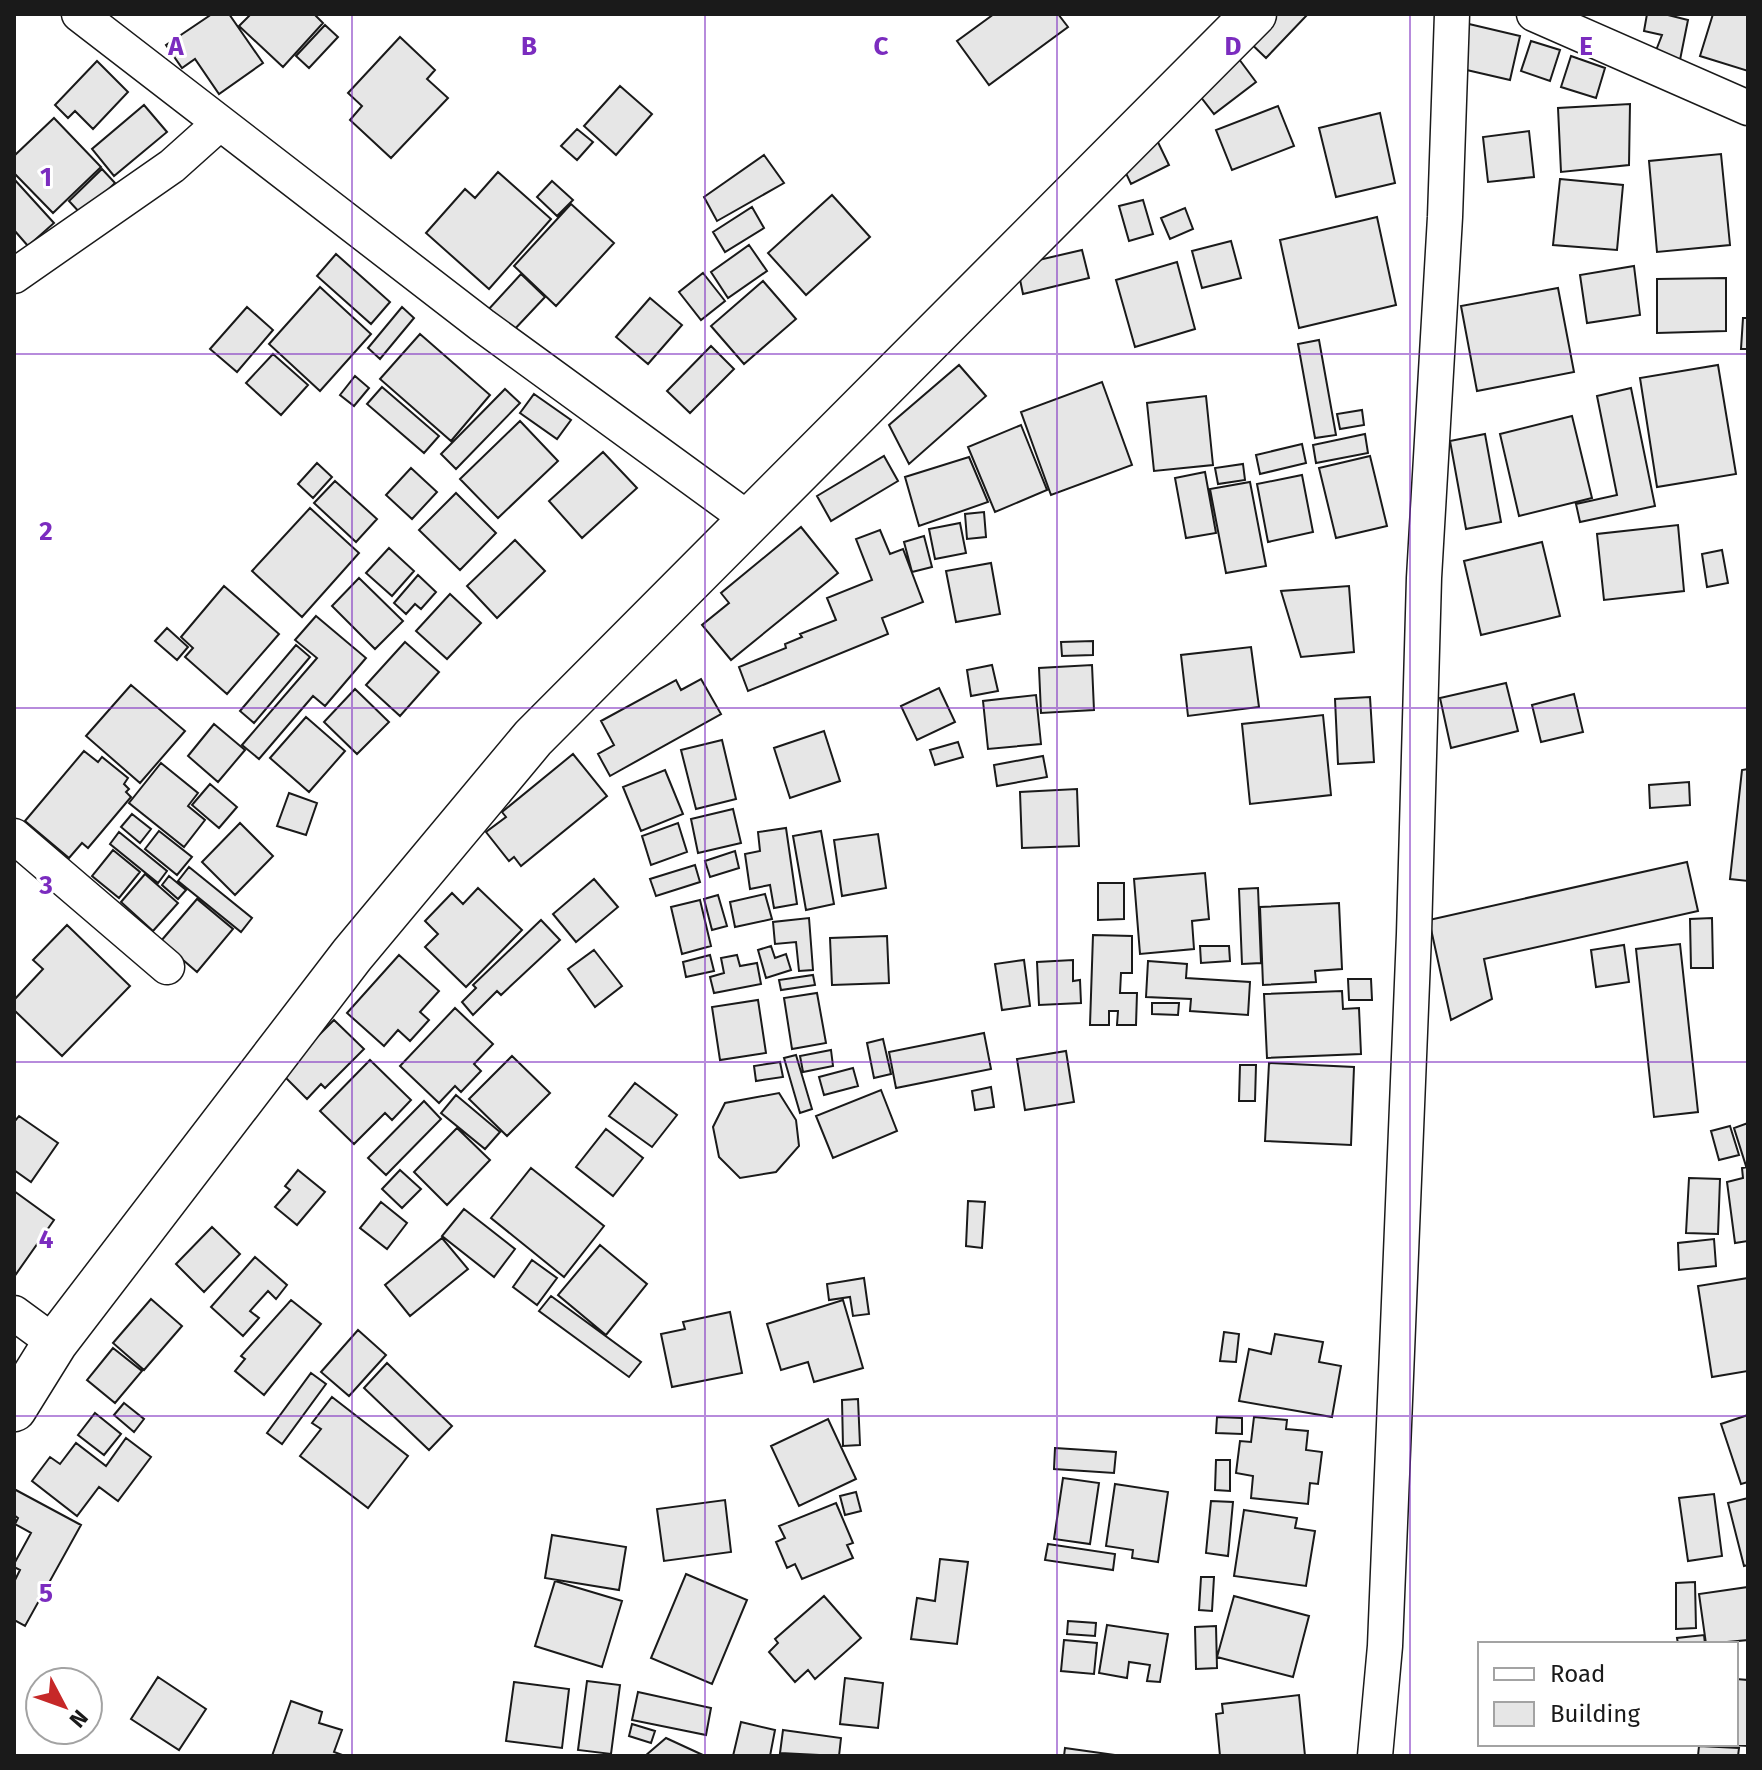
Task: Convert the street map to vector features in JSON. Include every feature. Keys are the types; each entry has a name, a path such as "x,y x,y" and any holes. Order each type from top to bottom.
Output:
{"main road":[{"path":"14,1409 55,1343 352,955 533,738 1254,14"}],"street":[{"path":"79,14 482,325 751,521"},
{"path":"1375,1756 1385,1646 1414,934 1424,578 1445,217 1452,14"},
{"path":"1534,14 1748,108"},
{"path":"14,276 172,166 220,123"},
{"path":"14,836 167,967"},
{"path":"14,1313 55,1343"}],"building":[{"path":"212,14 229,14 263,63 219,94 195,59 182,68 166,45"},
{"path":"251,14 314,14 323,23 283,67 239,26"},
{"path":"994,14 1058,14 1068,27 989,85 957,41"},
{"path":"1258,14 1308,14 1266,58 1240,33"},
{"path":"1647,14 1664,14 1688,20 1680,60 1655,53 1662,35 1644,31"},
{"path":"1713,14 1748,14 1748,71 1700,56"},
{"path":"1469,24 1520,36 1510,80 1458,68"},
{"path":"325,25 338,37 309,68 296,56"},
{"path":"400,37 435,70 427,79 448,98 391,158 350,120 362,106 348,93"},
{"path":"1531,41 1560,50 1550,81 1521,71"},
{"path":"1233,51 1256,82 1214,114 1190,83"},
{"path":"1571,56 1605,68 1596,98 1561,87"},
{"path":"97,61 128,92 93,129 75,111 68,118 55,105"},
{"path":"620,86 652,114 616,155 584,126"},
{"path":"1630,104 1629,165 1561,172 1558,108"},
{"path":"144,105 167,132 114,176 92,149"},
{"path":"1278,106 1294,146 1232,170 1216,130"},
{"path":"1380,113 1395,183 1336,197 1319,128"},
{"path":"54,118 101,167 53,213 14,173 14,156"},
{"path":"577,129 593,142 577,160 561,146"},
{"path":"1529,131 1534,177 1488,182 1483,137"},
{"path":"1155,136 1169,165 1131,184 1117,154"},
{"path":"1721,154 1730,245 1657,252 1649,161"},
{"path":"764,155 784,183 717,221 704,197"},
{"path":"102,169 115,183 82,215 69,201"},
{"path":"498,172 551,219 489,289 426,233 465,189 475,198"},
{"path":"14,179 54,223 28,246 14,230"},
{"path":"1560,179 1623,185 1617,250 1553,245"},
{"path":"552,181 573,200 557,216 537,197"},
{"path":"832,195 870,237 806,295 768,253"},
{"path":"1143,200 1153,234 1129,241 1119,206"},
{"path":"571,204 614,243 556,306 514,266"},
{"path":"752,207 764,228 725,252 713,232"},
{"path":"1185,208 1193,229 1170,239 1161,218"},
{"path":"1377,217 1396,305 1299,328 1280,240"},
{"path":"1231,241 1241,278 1202,288 1192,251"},
{"path":"749,245 767,271 728,298 711,272"},
{"path":"1082,250 1089,278 1023,294 1017,265"},
{"path":"336,254 390,302 371,324 317,276"},
{"path":"1177,262 1195,329 1135,347 1116,280"},
{"path":"1634,266 1640,315 1587,323 1580,275"},
{"path":"703,273 725,301 701,320 679,292"},
{"path":"521,274 545,297 512,332 488,310"},
{"path":"1726,278 1726,331 1657,333 1657,279"},
{"path":"763,281 796,319 744,364 711,326"},
{"path":"320,287 371,334 320,391 269,344"},
{"path":"1558,288 1574,372 1477,391 1461,306"},
{"path":"650,298 682,325 648,364 616,337"},
{"path":"247,307 273,330 237,372 210,349"},
{"path":"402,307 414,318 380,359 368,348"},
{"path":"1743,318 1748,318 1748,349 1741,349"},
{"path":"420,334 490,395 451,441 380,379"},
{"path":"1319,340 1336,435 1315,438 1298,344"},
{"path":"711,346 734,369 690,413 667,391"},
{"path":"273,354 308,385 281,415 246,383"},
{"path":"959,365 986,396 909,464 889,425"},
{"path":"1718,365 1736,474 1657,487 1640,378"},
{"path":"355,376 369,388 354,406 340,395"},
{"path":"1102,382 1132,465 1051,495 1021,412"},
{"path":"382,387 439,436 424,453 367,404"},
{"path":"1631,388 1655,506 1580,522 1576,504 1617,495 1597,396"},
{"path":"505,389 520,403 456,469 441,454"},
{"path":"534,394 571,420 557,439 520,413"},
{"path":"1206,396 1213,465 1154,471 1147,403"},
{"path":"1362,410 1364,425 1340,429 1337,414"},
{"path":"1572,416 1592,498 1519,516 1500,434"},
{"path":"520,421 558,461 498,518 460,479"},
{"path":"1021,425 1047,490 995,512 968,447"},
{"path":"1365,434 1368,453 1316,463 1313,445"},
{"path":"1485,434 1501,522 1466,529 1450,441"},
{"path":"1302,444 1306,463 1260,474 1256,455"},
{"path":"603,452 637,488 582,538 549,501"},
{"path":"884,456 898,481 831,521 817,496"},
{"path":"1370,456 1387,526 1336,538 1319,468"},
{"path":"969,457 988,502 919,526 905,477"},
{"path":"317,463 332,477 313,498 298,484"},
{"path":"1243,464 1245,480 1218,484 1215,468"},
{"path":"411,468 437,492 412,519 386,495"},
{"path":"1205,472 1216,533 1186,538 1175,478"},
{"path":"1302,475 1313,532 1268,542 1257,484"},
{"path":"335,481 377,519 356,542 314,503"},
{"path":"1250,482 1266,566 1226,573 1210,489"},
{"path":"456,493 496,533 460,570 419,530"},
{"path":"310,508 359,553 302,617 252,571"},
{"path":"984,512 986,537 967,539 965,514"},
{"path":"960,523 966,553 935,559 929,529"},
{"path":"1678,525 1684,591 1604,600 1597,534"},
{"path":"801,527 838,573 731,660 702,625 729,603 721,593"},
{"path":"880,530 890,554 903,549 923,602 882,618 888,634 748,691 739,667 786,648 785,644 802,637 800,634 836,620 827,598 872,580 856,539"},
{"path":"924,536 932,567 912,572 904,542"},
{"path":"515,540 545,571 497,618 467,586"},
{"path":"1542,542 1560,616 1481,635 1464,561"},
{"path":"389,548 414,571 392,596 366,573"},
{"path":"1722,550 1728,583 1707,587 1702,554"},
{"path":"991,563 1000,614 956,622 946,571"},
{"path":"418,575 436,592 421,609 415,604 406,614 394,603"},
{"path":"359,578 403,621 375,649 332,606"},
{"path":"224,586 279,634 227,694 185,657 193,648 181,637"},
{"path":"1349,586 1354,652 1301,657 1281,591"},
{"path":"450,594 481,623 447,659 416,631"},
{"path":"316,616 366,658 325,706 313,696 259,759 242,745 317,658 295,640"},
{"path":"167,628 188,647 177,660 155,641"},
{"path":"1093,641 1093,655 1062,656 1061,642"},
{"path":"405,642 439,672 400,716 366,685"},
{"path":"296,645 310,657 254,723 240,711"},
{"path":"1251,647 1259,707 1188,716 1181,655"},
{"path":"992,665 998,691 971,696 967,670"},
{"path":"1092,665 1094,710 1041,713 1039,668"},
{"path":"701,679 721,714 610,776 598,754 614,745 601,721 676,680 681,690"},
{"path":"1506,683 1518,731 1451,748 1440,698"},
{"path":"131,685 185,731 140,783 86,736"},
{"path":"939,688 955,722 917,740 901,706"},
{"path":"355,689 389,722 357,754 324,722"},
{"path":"1574,694 1583,732 1541,742 1532,705"},
{"path":"1036,695 1041,744 988,749 983,701"},
{"path":"1370,697 1374,762 1338,764 1335,699"},
{"path":"1323,715 1331,795 1250,804 1242,724"},
{"path":"306,717 345,751 309,792 270,758"},
{"path":"214,724 245,750 218,782 188,756"},
{"path":"824,731 840,781 790,798 774,748"},
{"path":"722,740 736,799 696,809 681,750"},
{"path":"958,742 963,757 935,765 930,750"},
{"path":"84,751 98,762 102,757 128,778 124,784 131,797 88,848 82,843 69,858 25,821"},
{"path":"573,754 607,796 521,866 514,857 509,861 486,832 506,817 502,812"},
{"path":"1043,756 1047,777 997,786 994,765"},
{"path":"161,763 198,793 188,806 205,820 184,847 129,803"},
{"path":"1748,769 1748,881 1730,879 1742,770"},
{"path":"665,770 683,814 641,831 623,787"},
{"path":"1689,782 1690,805 1650,808 1649,785"},
{"path":"210,784 237,807 219,828 192,805"},
{"path":"1077,789 1079,846 1022,848 1020,792"},
{"path":"289,793 317,803 306,835 277,826"},
{"path":"733,809 741,843 698,853 691,819"},
{"path":"132,814 151,829 140,843 121,827"},
{"path":"240,823 273,856 235,895 202,862"},
{"path":"678,823 687,852 651,865 642,836"},
{"path":"786,828 797,904 774,908 770,885 750,889 745,854 760,851 758,832"},
{"path":"159,831 192,857 177,875 145,849"},
{"path":"821,831 834,904 806,910 793,836"},
{"path":"119,832 167,871 158,883 110,844"},
{"path":"878,834 886,888 842,896 834,840"},
{"path":"113,850 140,872 119,898 92,876"},
{"path":"735,851 739,868 710,877 705,861"},
{"path":"1687,862 1698,911 1484,959 1492,999 1451,1020 1429,920"},
{"path":"695,865 700,882 656,896 650,879"},
{"path":"189,867 252,918 241,932 178,881"},
{"path":"1205,873 1209,919 1192,921 1194,949 1140,954 1134,879"},
{"path":"145,874 178,903 153,931 121,902"},
{"path":"169,876 186,890 178,899 162,885"},
{"path":"594,879 618,907 576,942 553,914"},
{"path":"1098,883 1124,883 1124,919 1098,920"},
{"path":"478,888 522,930 466,987 425,947 438,934 425,921 452,893 463,904"},
{"path":"1258,888 1261,963 1242,964 1239,889"},
{"path":"765,894 772,919 735,927 730,902"},
{"path":"718,895 727,926 712,930 704,899"},
{"path":"197,899 233,929 197,972 161,941"},
{"path":"700,900 711,946 682,954 671,907"},
{"path":"1339,903 1342,969 1315,971 1316,982 1263,985 1260,907"},
{"path":"809,918 813,970 799,971 796,942 775,944 773,922"},
{"path":"1712,918 1713,968 1691,968 1690,919"},
{"path":"541,920 560,940 501,995 497,991 473,1015 462,1002 476,988 473,985"},
{"path":"67,925 130,986 62,1056 14,1010 14,1000 43,969 33,960"},
{"path":"1093,935 1132,936 1132,973 1121,973 1120,993 1137,993 1136,1025 1117,1025 1118,1011 1109,1011 1109,1025 1090,1025"},
{"path":"887,936 889,983 832,985 830,938"},
{"path":"1680,944 1698,1112 1654,1117 1636,949"},
{"path":"1624,945 1629,982 1596,987 1591,950"},
{"path":"771,946 775,958 786,954 791,970 766,978 758,950"},
{"path":"1200,946 1229,946 1230,961 1201,963"},
{"path":"594,950 622,986 595,1007 568,969"},
{"path":"399,955 439,991 420,1012 429,1020 410,1041 398,1030 384,1046 347,1013"},
{"path":"710,955 714,971 686,977 683,962"},
{"path":"737,955 740,966 757,963 761,984 714,993 710,977 724,973 721,958"},
{"path":"1024,960 1030,1006 1002,1010 995,964"},
{"path":"1073,960 1073,981 1080,980 1081,1003 1039,1005 1037,962"},
{"path":"1148,961 1187,964 1186,978 1250,982 1248,1015 1190,1011 1191,999 1146,997"},
{"path":"813,975 815,985 781,990 779,980"},
{"path":"1348,979 1371,979 1372,1000 1349,1000"},
{"path":"1342,991 1343,1009 1359,1008 1361,1054 1267,1058 1264,994"},
{"path":"817,993 826,1043 792,1049 784,998"},
{"path":"758,1000 766,1053 720,1060 712,1007"},
{"path":"1152,1003 1179,1003 1178,1015 1152,1014"},
{"path":"455,1008 493,1044 474,1064 481,1071 461,1092 455,1086 439,1103 400,1066"},
{"path":"334,1020 364,1049 325,1088 321,1084 307,1099 281,1073"},
{"path":"984,1033 991,1069 896,1088 889,1052"},
{"path":"883,1039 891,1074 874,1078 867,1043"},
{"path":"831,1050 833,1066 803,1072 800,1056"},
{"path":"1066,1051 1074,1102 1025,1110 1017,1059"},
{"path":"796,1055 812,1109 800,1113 784,1058"},
{"path":"512,1056 550,1093 507,1136 469,1099"},
{"path":"370,1060 411,1100 392,1120 385,1113 354,1144 320,1111"},
{"path":"780,1062 783,1077 756,1081 754,1066"},
{"path":"1269,1063 1354,1067 1351,1145 1265,1141"},
{"path":"1240,1065 1256,1065 1255,1101 1239,1101"},
{"path":"853,1068 858,1086 824,1095 819,1077"},
{"path":"635,1083 677,1115 652,1147 609,1116"},
{"path":"991,1087 994,1107 975,1110 972,1091"},
{"path":"881,1090 897,1131 833,1158 816,1116"},
{"path":"779,1093 796,1120 799,1146 776,1172 740,1178 719,1157 713,1127 725,1103"},
{"path":"456,1095 500,1132 485,1149 441,1113"},
{"path":"424,1101 441,1119 386,1175 368,1158"},
{"path":"19,1116 58,1143 31,1182 14,1170 14,1122"},
{"path":"1748,1123 1748,1165 1746,1166 1734,1128"},
{"path":"1730,1126 1739,1155 1719,1160 1711,1131"},
{"path":"457,1128 490,1160 447,1205 414,1172"},
{"path":"606,1129 643,1158 613,1196 576,1167"},
{"path":"1748,1167 1748,1241 1735,1243 1727,1182 1743,1178 1742,1168"},
{"path":"531,1168 604,1226 564,1277 491,1218"},
{"path":"298,1170 325,1192 297,1225 275,1207 290,1190 285,1186"},
{"path":"400,1170 421,1189 402,1208 382,1189"},
{"path":"1689,1178 1720,1179 1718,1234 1686,1233"},
{"path":"14,1191 54,1220 14,1277"},
{"path":"968,1201 985,1202 982,1248 966,1246"},
{"path":"381,1202 407,1223 387,1249 360,1228"},
{"path":"464,1209 515,1249 494,1277 442,1236"},
{"path":"212,1227 240,1254 204,1292 176,1264"},
{"path":"442,1238 468,1269 410,1316 385,1285"},
{"path":"1714,1239 1716,1266 1679,1270 1678,1243"},
{"path":"600,1245 647,1284 606,1335 558,1295"},
{"path":"255,1257 287,1285 276,1299 268,1291 250,1311 259,1318 243,1336 211,1307"},
{"path":"532,1260 557,1278 537,1305 513,1287"},
{"path":"864,1278 869,1314 853,1316 850,1297 829,1300 827,1284"},
{"path":"1748,1278 1748,1371 1712,1377 1698,1286"},
{"path":"551,1296 641,1362 629,1377 539,1311"},
{"path":"151,1299 182,1326 144,1370 113,1343"},
{"path":"291,1300 321,1324 264,1395 235,1371 245,1359 241,1356"},
{"path":"843,1300 863,1368 814,1382 808,1362 781,1370 767,1324"},
{"path":"730,1312 742,1373 672,1387 661,1334 685,1329 683,1322"},
{"path":"358,1330 386,1355 349,1396 321,1372"},
{"path":"1224,1332 1239,1334 1236,1362 1220,1361"},
{"path":"1275,1334 1323,1342 1319,1362 1341,1366 1332,1417 1239,1401 1249,1349 1271,1354"},
{"path":"113,1348 142,1371 115,1403 87,1380"},
{"path":"387,1363 452,1426 429,1450 364,1388"},
{"path":"311,1373 326,1384 282,1444 267,1433"},
{"path":"332,1397 408,1456 368,1508 300,1456 321,1429 312,1423"},
{"path":"858,1399 860,1445 843,1446 842,1400"},
{"path":"124,1403 144,1419 134,1432 114,1415"},
{"path":"95,1413 121,1434 104,1455 78,1435"},
{"path":"1748,1415 1748,1482 1741,1484 1721,1424"},
{"path":"1217,1417 1242,1418 1242,1434 1216,1433"},
{"path":"1254,1417 1287,1420 1286,1429 1308,1431 1306,1450 1322,1452 1318,1484 1310,1483 1308,1504 1251,1498 1253,1476 1236,1473 1240,1441 1251,1442"},
{"path":"828,1419 856,1479 799,1506 771,1446"},
{"path":"126,1438 151,1457 118,1501 99,1487 77,1516 32,1481 50,1457 60,1464 76,1443 106,1466"},
{"path":"1055,1448 1116,1452 1114,1473 1054,1469"},
{"path":"1216,1460 1230,1460 1230,1491 1215,1490"},
{"path":"1063,1478 1099,1483 1090,1544 1054,1539"},
{"path":"1115,1484 1168,1492 1158,1562 1132,1558 1133,1550 1106,1546"},
{"path":"14,1489 81,1525 25,1626 14,1620 14,1582 20,1570 14,1564 31,1533 15,1524 18,1518 14,1515"},
{"path":"856,1492 861,1511 845,1515 840,1496"},
{"path":"1714,1494 1722,1556 1688,1561 1679,1498"},
{"path":"1748,1498 1748,1565 1744,1566 1728,1503"},
{"path":"725,1500 731,1552 664,1561 657,1509"},
{"path":"1211,1501 1233,1502 1228,1556 1206,1553"},
{"path":"836,1503 853,1543 847,1545 853,1558 802,1579 795,1564 787,1568 776,1542 785,1538 779,1526"},
{"path":"1244,1510 1297,1518 1295,1528 1315,1531 1306,1586 1234,1576"},
{"path":"552,1535 626,1547 619,1590 545,1578"},
{"path":"1048,1544 1115,1554 1113,1570 1045,1560"},
{"path":"940,1559 968,1562 957,1644 911,1639 917,1598 935,1601"},
{"path":"686,1574 747,1600 712,1684 651,1658"},
{"path":"1201,1577 1214,1577 1212,1611 1199,1610"},
{"path":"555,1581 622,1601 602,1667 535,1646"},
{"path":"1695,1582 1696,1628 1676,1629 1676,1583"},
{"path":"1748,1587 1748,1640 1706,1642 1699,1594"},
{"path":"824,1596 861,1638 815,1679 808,1670 795,1682 769,1652 778,1643 775,1639"},
{"path":"1234,1596 1309,1616 1293,1677 1217,1657"},
{"path":"1068,1621 1096,1623 1095,1636 1067,1634"},
{"path":"1107,1625 1168,1634 1160,1682 1147,1681 1150,1665 1129,1662 1127,1678 1099,1673"},
{"path":"1216,1626 1217,1668 1196,1669 1195,1627"},
{"path":"1704,1635 1705,1642 1678,1642 1677,1638"},
{"path":"1064,1640 1097,1643 1094,1674 1061,1671"},
{"path":"158,1677 206,1709 179,1750 131,1719"},
{"path":"845,1678 883,1683 878,1728 840,1724"},
{"path":"1738,1679 1748,1680 1748,1746 1738,1745"},
{"path":"587,1681 620,1685 611,1754 578,1750"},
{"path":"514,1682 569,1689 562,1748 506,1741"},
{"path":"638,1692 711,1708 706,1735 632,1720"},
{"path":"1299,1695 1305,1756 1220,1756 1216,1714 1223,1713 1222,1704"},
{"path":"291,1701 322,1712 319,1723 342,1730 334,1752 345,1756 272,1756"},
{"path":"741,1722 775,1730 770,1756 733,1756"},
{"path":"632,1724 655,1731 651,1743 629,1736"},
{"path":"783,1730 841,1738 839,1756 780,1753"},
{"path":"666,1738 705,1756 645,1756"},
{"path":"1699,1746 1739,1748 1738,1756 1698,1756"},
{"path":"1065,1748 1122,1756 1064,1756"}]}
